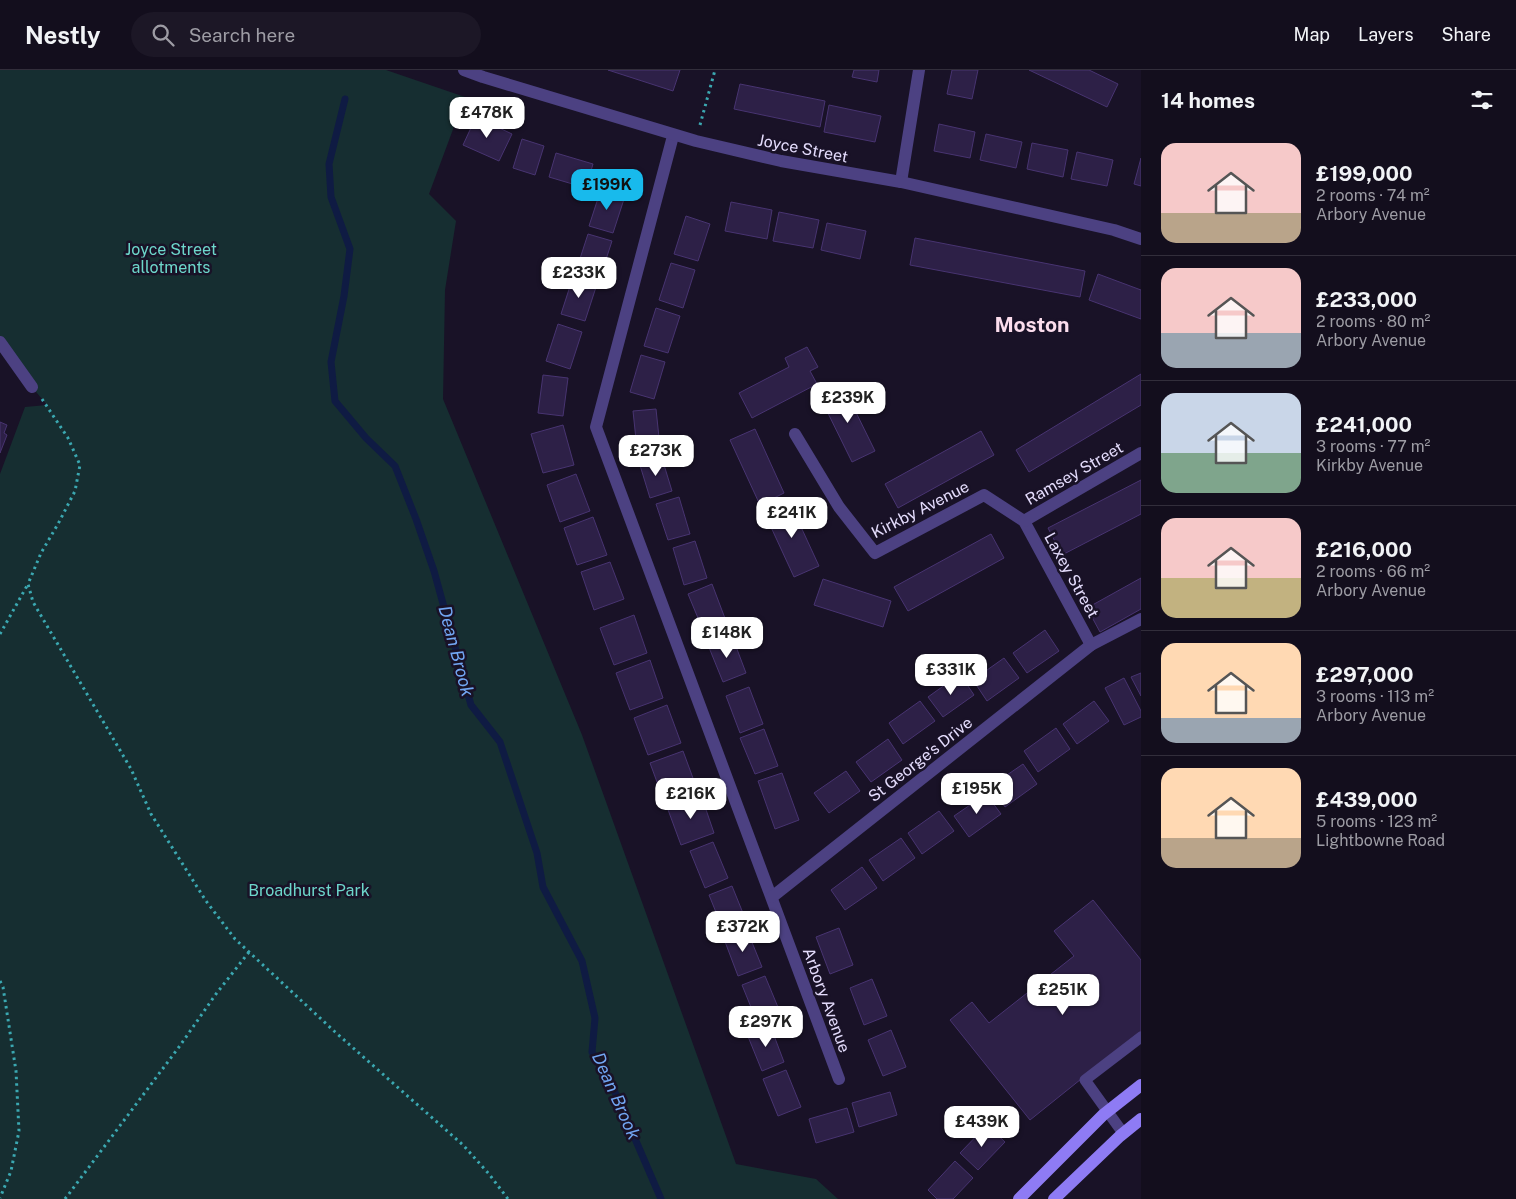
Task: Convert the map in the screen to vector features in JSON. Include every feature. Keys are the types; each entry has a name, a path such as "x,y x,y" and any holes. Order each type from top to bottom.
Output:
{"main road":[{"path":"1019,1199 1108,1111 1141,1085"},
{"path":"1054,1199 1123,1133 1141,1119"}],"street":[{"name":"Joyce Street","path":"464,70 696,142 781,161 901,182 1114,230 1141,238"},
{"path":"901,182 919,70"},
{"name":"Arbory Avenue","path":"673,136 596,427 839,1079"},
{"path":"0,342 32,387"},
{"name":"Kirkby Avenue","path":"795,434 838,507 875,553 984,495 1024,522"},
{"name":"Ramsey Street","path":"1024,522 1141,453"},
{"name":"Laxey Street","path":"1024,522 1091,645"},
{"name":"St George's Drive","path":"772,896 1091,645 1141,619"}],"lane":[{"path":"1123,1133 1085,1080 1141,1037"}],"path":[{"path":"696,142 715,70"},
{"path":"0,634 28,584 41,553 75,491 80,465 68,438 47,405 32,387"},
{"path":"28,584 33,602 131,769 152,814 206,901 236,939 249,952 334,1031 463,1145 508,1199"},
{"path":"65,1199 249,952"},
{"path":"0,981 3,987 16,1071 19,1131 11,1171 0,1198"}],"green space":[{"name":"Broadhurst Park","path":"0,70 386,70 465,97 429,194 456,221 445,290 443,399 582,735 736,1164 816,1179 838,1199 0,1199 0,474 25,407 47,405 0,342"}],"building":[{"path":"608,70 680,70 673,91"},
{"path":"854,70 879,70 877,82 852,77"},
{"path":"952,70 978,70 972,99 947,94"},
{"path":"1029,70 1089,70 1118,84 1107,107"},
{"path":"740,84 825,101 820,127 734,109"},
{"path":"829,105 881,116 875,142 824,132"},
{"path":"476,117 512,134 499,161 463,145"},
{"path":"939,124 975,132 970,158 934,151"},
{"path":"986,134 1022,142 1016,168 980,160"},
{"path":"522,139 544,146 535,175 513,168"},
{"path":"1032,143 1068,150 1063,177 1027,169"},
{"path":"1077,152 1113,160 1107,186 1071,179"},
{"path":"556,153 593,164 586,188 549,177"},
{"path":"1141,158 1141,186 1134,184"},
{"path":"601,189 625,196 613,233 589,226"},
{"path":"731,202 772,210 767,239 725,231"},
{"path":"779,212 819,220 813,248 773,241"},
{"path":"686,216 710,224 698,261 674,254"},
{"path":"827,223 866,231 860,259 821,250"},
{"path":"588,234 612,241 600,278 576,271"},
{"path":"915,238 1085,271 1080,297 910,265"},
{"path":"671,263 695,270 683,308 659,300"},
{"path":"1098,274 1141,290 1141,319 1089,300"},
{"path":"573,277 597,284 585,321 561,314"},
{"path":"656,308 680,316 668,353 644,346"},
{"path":"558,324 582,332 570,369 546,361"},
{"path":"807,347 818,367 810,371 817,384 752,418 739,393 789,367 785,358"},
{"path":"641,355 665,362 654,399 630,392"},
{"path":"1141,374 1141,405 1029,472 1016,450"},
{"path":"543,375 568,378 563,416 538,413"},
{"path":"843,386 875,451 852,462 820,397"},
{"path":"656,409 660,447 637,449 633,411"},
{"path":"0,422 7,425 4,433 7,435 0,453"},
{"path":"563,425 574,465 543,473 531,434"},
{"path":"755,429 784,493 760,505 730,440"},
{"path":"981,431 994,455 898,508 885,484"},
{"path":"661,455 672,491 650,498 639,462"},
{"path":"576,474 590,511 560,522 547,485"},
{"path":"1141,480 1141,514 1062,555 1048,528"},
{"path":"679,497 690,534 668,540 656,504"},
{"path":"789,501 819,566 794,577 764,512"},
{"path":"593,517 607,555 577,565 564,528"},
{"path":"991,534 1004,558 908,611 894,587"},
{"path":"695,541 707,578 684,585 673,548"},
{"path":"610,562 624,599 594,610 581,572"},
{"path":"1141,578 1141,609 1100,632 1087,608"},
{"path":"823,579 891,601 883,627 814,605"},
{"path":"712,584 726,621 703,630 688,594"},
{"path":"634,615 647,653 614,665 600,628"},
{"path":"1045,630 1059,651 1027,673 1013,653"},
{"path":"732,636 746,673 723,682 708,645"},
{"path":"1004,658 1019,678 987,701 973,680"},
{"path":"650,660 663,698 630,710 616,673"},
{"path":"1141,673 1141,696 1131,677"},
{"path":"960,674 974,695 943,717 928,697"},
{"path":"1124,678 1141,711 1141,717 1124,725 1105,688"},
{"path":"749,687 763,724 740,733 726,696"},
{"path":"920,701 935,721 903,744 889,723"},
{"path":"1094,701 1109,721 1077,744 1063,724"},
{"path":"667,705 681,743 648,755 634,718"},
{"path":"1056,728 1070,749 1038,772 1024,751"},
{"path":"764,729 778,766 755,774 740,738"},
{"path":"888,739 902,760 871,782 856,762"},
{"path":"683,751 697,789 664,801 650,763"},
{"path":"1023,764 1037,784 1005,807 991,786"},
{"path":"846,771 860,791 829,813 814,793"},
{"path":"782,773 799,820 775,829 758,781"},
{"path":"986,794 1001,814 969,837 954,816"},
{"path":"701,795 714,833 681,845 667,807"},
{"path":"939,811 954,831 922,854 908,833"},
{"path":"901,838 915,858 883,881 869,860"},
{"path":"713,842 728,878 705,888 690,851"},
{"path":"862,867 877,888 845,910 831,890"},
{"path":"732,886 747,923 724,932 709,895"},
{"path":"1093,900 1141,960 1141,1031 1030,1120 950,1020 972,1002 989,1023 1074,956 1054,931"},
{"path":"839,928 853,965 830,974 816,937"},
{"path":"747,930 762,967 738,976 724,939"},
{"path":"765,976 780,1012 757,1022 742,985"},
{"path":"872,979 887,1016 864,1025 850,988"},
{"path":"770,1025 784,1062 762,1071 747,1034"},
{"path":"891,1030 906,1067 883,1076 868,1040"},
{"path":"786,1070 801,1107 778,1116 763,1079"},
{"path":"890,1092 897,1115 859,1127 852,1103"},
{"path":"847,1108 854,1132 816,1143 809,1119"},
{"path":"987,1125 1005,1142 978,1170 960,1153"},
{"path":"955,1161 973,1178 953,1199 937,1199 928,1190"}],"waterway":[{"name":"Dean Brook","path":"345,99 329,164 331,197 350,249 344,296 331,362 335,401 366,438 395,466 434,571 471,705 500,742 537,853 543,887 582,961 595,1018 592,1052 614,1090 661,1199"}],"district":[{"name":"Moston","path":"1032,325"}],"park label":[{"name":"Joyce Street allotments","path":"171,258"}]}
